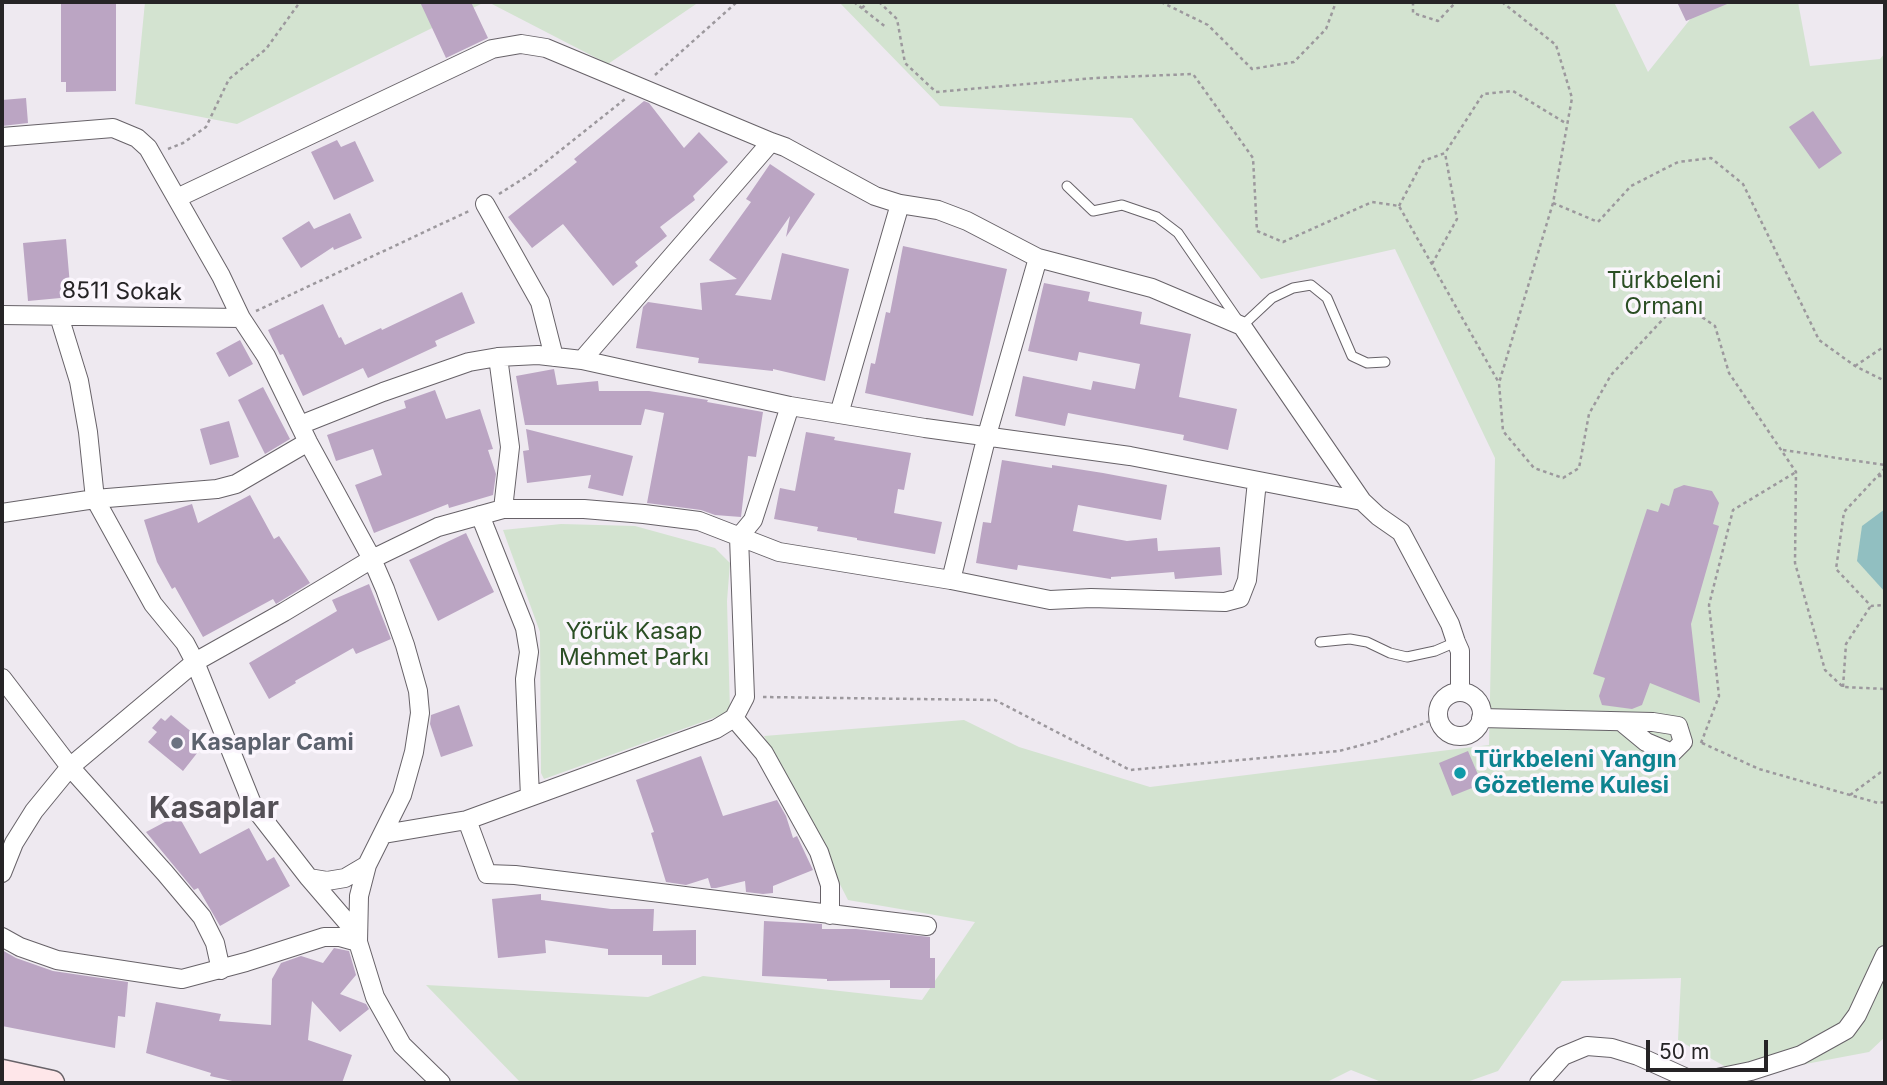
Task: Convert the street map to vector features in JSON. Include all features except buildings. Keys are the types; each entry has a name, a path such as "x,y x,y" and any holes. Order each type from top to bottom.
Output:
{"main road":[{"path":"2,1072 52,1083"}],"street":[{"path":"177,198 492,49 520,44 547,48 785,146 875,196 900,204 938,210 967,221 1038,258 1152,288 1242,326 1363,500 1378,516 1401,532 1457,642 1460,652 1460,692"},
{"path":"2,136 113,128 137,138 151,155 177,198 221,276 241,318 266,356 386,589 418,691 420,713 414,752 402,795 367,865 359,896 358,938 375,997 402,1045 441,1083"},
{"path":"582,360 771,142"},
{"path":"485,204 540,302 554,357"},
{"path":"839,414 900,204"},
{"path":"951,580 987,435 1038,258"},
{"name":"8511 Sokak","path":"2,315 241,318"},
{"path":"59,316 79,381 95,499 153,604 185,643 195,662 253,806 358,938"},
{"path":"300,425 470,362 498,357 538,355 582,360 790,406 925,428 1130,456 1363,500"},
{"path":"498,357 510,447 503,509"},
{"path":"384,834 467,820 716,729 734,718 745,697 739,537 753,520 790,406"},
{"path":"2,513 95,499 217,489 236,484 308,442"},
{"path":"2,873 14,843 27,822 69,767 195,662 372,559 438,527 503,509 584,509 644,514 699,521 779,552 951,580 1050,600 1091,598 1225,602 1240,598 1247,580 1257,481"},
{"path":"480,515 525,628 529,652 525,679 530,797"},
{"path":"2,678 69,767 202,917 215,943 221,970"},
{"path":"1460,692 1474,697 1482,710 1474,731 1459,736 1445,731 1438,718 1440,703 1446,697 1460,692"},
{"path":"734,718 764,754 819,852 830,885 830,915"},
{"path":"1481,718 1623,723 1646,743 1672,753 1684,742"},
{"path":"467,820 487,874 515,875 927,926"},
{"path":"309,878 327,881 345,878 367,865"},
{"path":"2,937 20,947 57,960 182,979 221,970 324,937 358,938"},
{"path":"1539,1083 1563,1056 1587,1046 1612,1048 1638,1056 1689,1079 1717,1078 1751,1071 1801,1055 1846,1030 1857,1015 1885,955"}],"lane":[{"path":"1067,186 1093,211 1122,205 1157,217 1178,233 1242,326 1272,298 1293,288 1311,285 1327,298 1352,356 1367,363 1385,362"},
{"path":"1320,642 1350,639 1367,642 1390,653 1407,657 1435,651 1457,642"}],"path":[{"path":"151,155 183,143 206,127 229,79 266,49 300,2"},
{"path":"241,318 485,204 531,173 641,87 737,2"},
{"path":"854,2 887,28"},
{"path":"862,8 868,2"},
{"path":"879,2 897,19 905,63 936,92 1095,78 1193,74 1253,158 1257,231 1283,242 1372,202 1399,206"},
{"path":"1161,2 1208,25 1252,69 1294,62 1326,29 1336,2"},
{"path":"1413,2 1413,13 1438,21 1456,2"},
{"path":"1502,2 1556,45 1572,98 1553,203 1499,383 1503,431 1534,468 1563,478 1579,468 1589,414 1611,375 1666,316 1693,311 1715,326 1728,373 1796,472 1795,563 1825,670 1843,687 1885,689"},
{"path":"1399,206 1423,161 1446,153 1483,94 1513,91 1567,124"},
{"path":"1432,264 1457,219 1446,153"},
{"path":"1553,203 1598,222 1631,186 1678,163 1712,158 1743,184 1819,340 1855,366 1885,381"},
{"path":"1399,206 1499,383"},
{"path":"1855,366 1885,346"},
{"path":"1783,450 1885,466 1844,512 1836,569 1871,606"},
{"path":"1702,743 1718,696 1709,605 1733,510 1796,472"},
{"path":"1878,476 1885,476"},
{"path":"1871,606 1885,605"},
{"path":"1843,687 1846,643 1871,606"},
{"path":"745,697 995,700 1130,770 1339,751 1377,741 1438,718"},
{"path":"1684,742 1702,743 1759,769 1878,803 1885,802"},
{"path":"1850,795 1885,769"}],"green space":[{"path":"145,2 485,2 237,124 135,104"},
{"path":"488,2 699,2 608,64"},
{"name":"Türkbeleni Ormanı","path":"839,2 1614,2 1648,72 1704,2 1798,2 1810,66 1880,59 1885,53 1885,1037 1869,1052 1742,1076 1678,1040 1681,978 1562,981 1498,1071 1464,1083 1384,1083 1351,1070 1325,1083 521,1083 426,985 648,997 703,976 922,1000 975,922 848,900 764,736 964,720 1019,747 1150,787 1489,745 1495,458 1395,249 1261,279 1132,118 940,106"},
{"name":"Yörük Kasap Mehmet Parkı","path":"561,524 635,526 715,548 730,563 727,601 730,712 544,779 541,773 540,632 503,530"}],"water":[{"path":"1885,509 1885,592 1857,561 1862,526"}],"place":[{"name":"Kasaplar Cami","path":"177,743"},
{"name":"Türkbeleni Yangın Gözetleme Kulesi","path":"1460,773"}],"district":[{"name":"Kasaplar","path":"214,809"}]}
